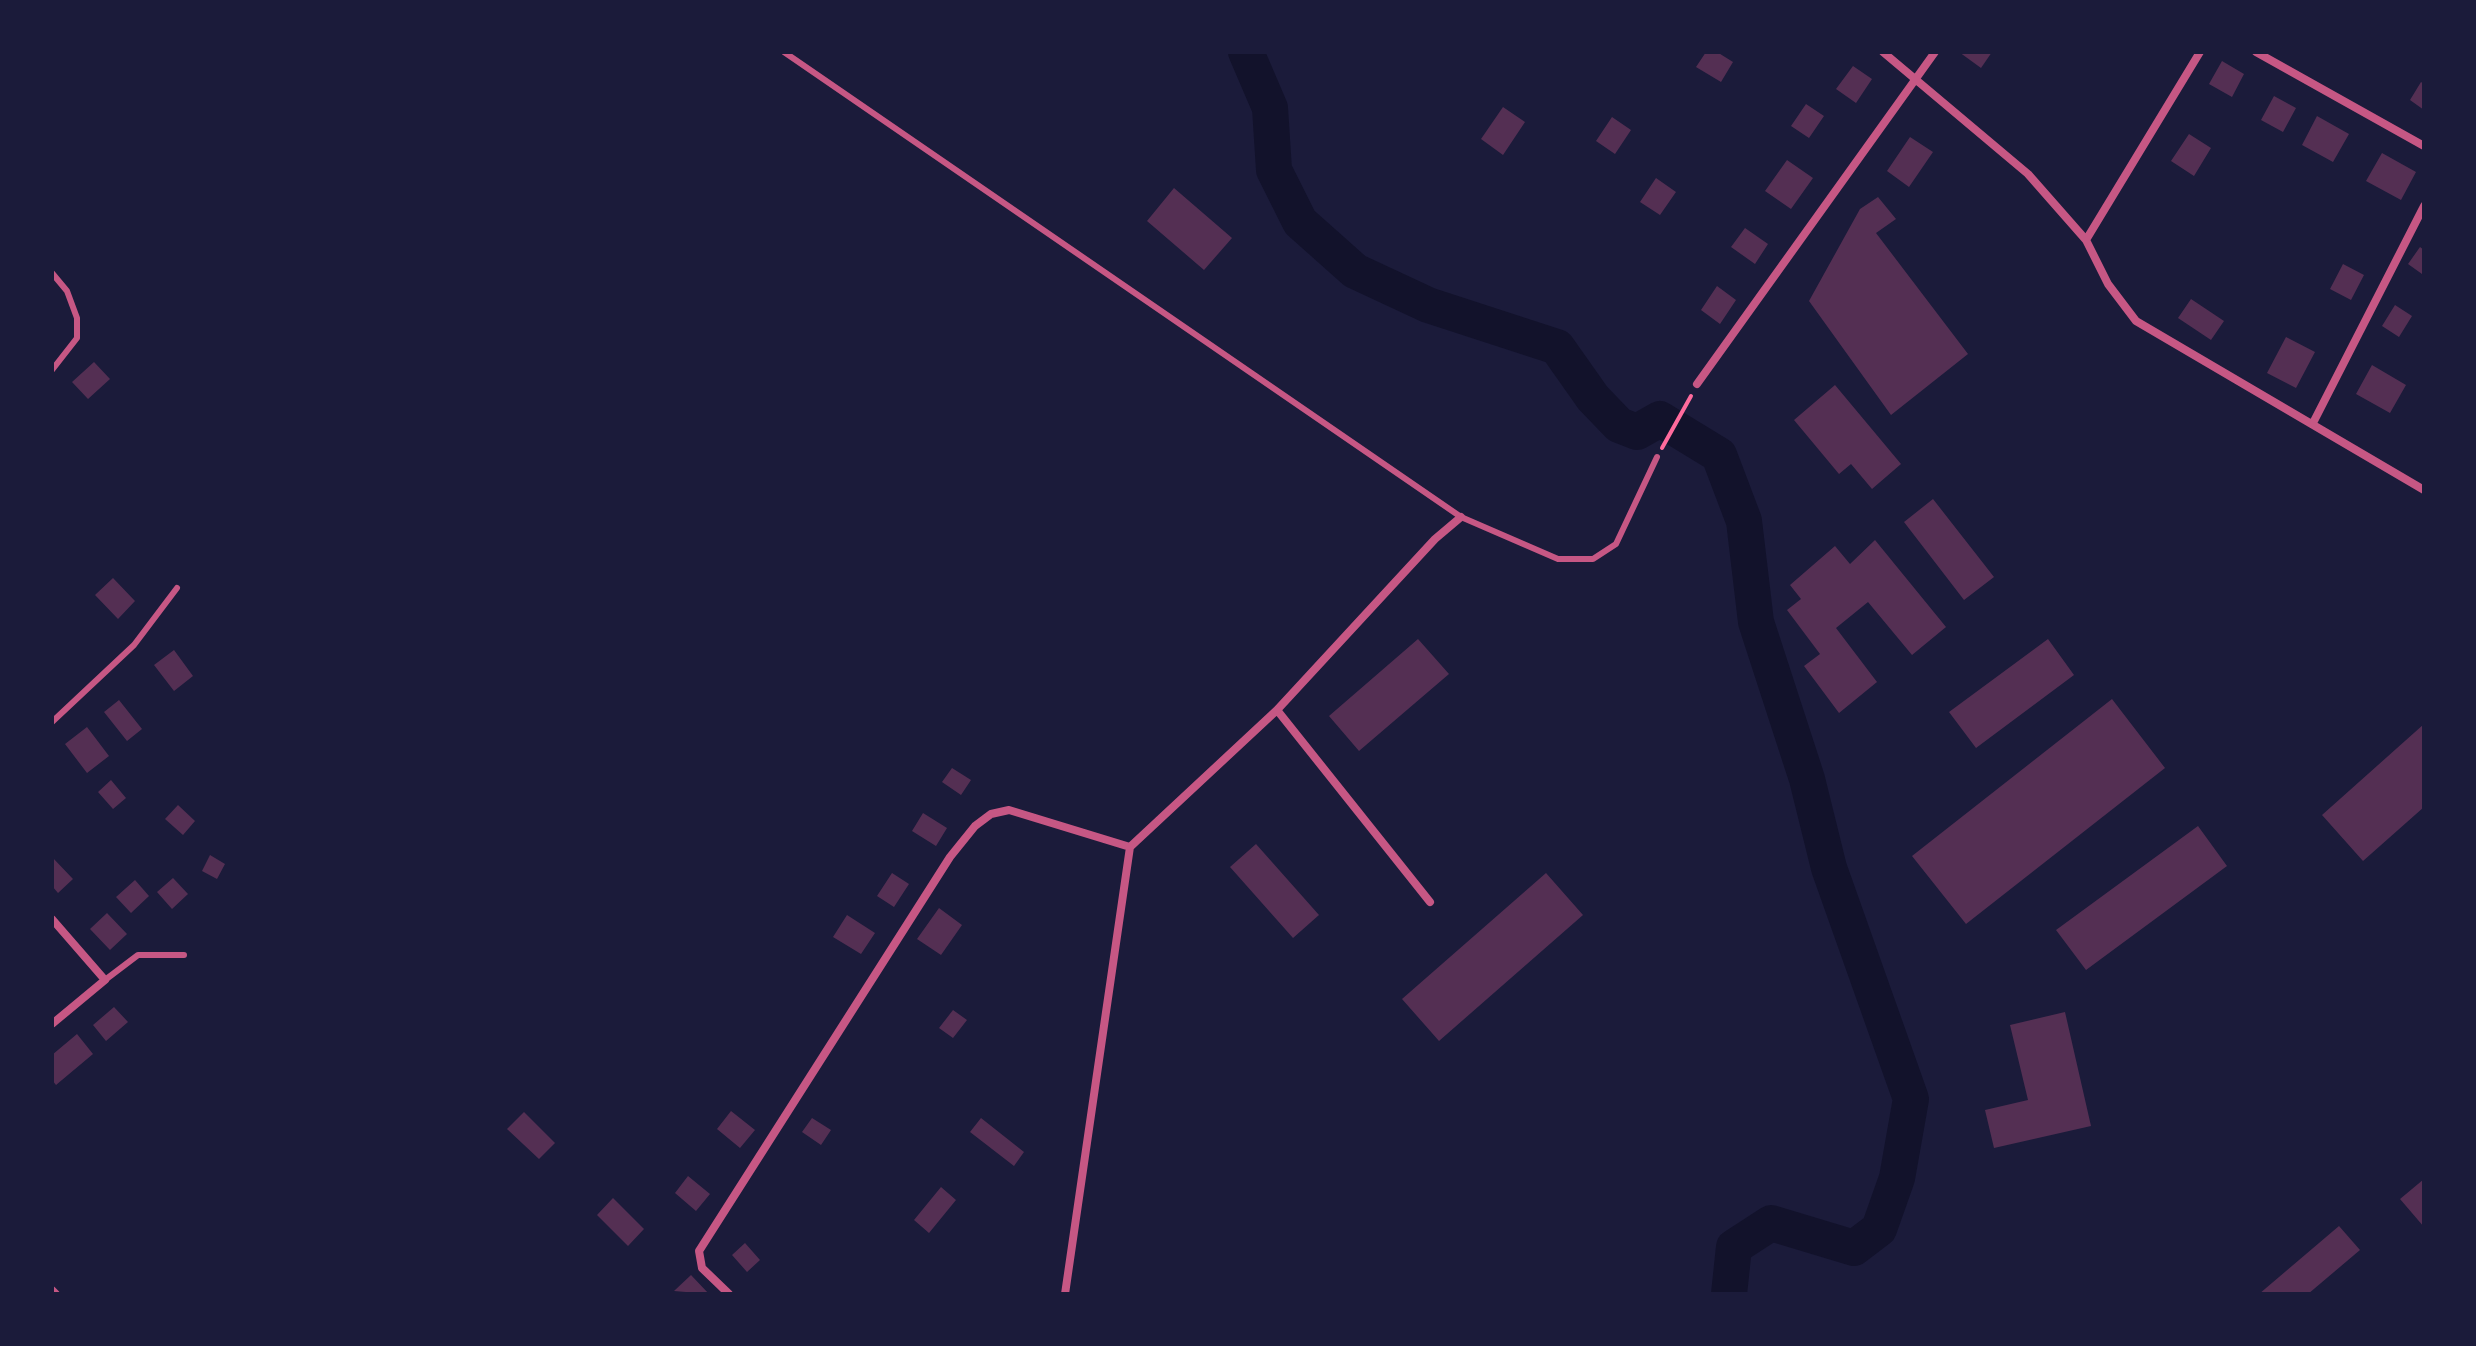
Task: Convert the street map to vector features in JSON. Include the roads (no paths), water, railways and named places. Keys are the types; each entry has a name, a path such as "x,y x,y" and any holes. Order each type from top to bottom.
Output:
{"street":[{"path":"1883,52 2028,174 2086,240 2108,284 2136,321 2424,490"},
{"path":"1697,384 1935,52"},
{"path":"2086,240 2200,52"},
{"path":"2256,52 2424,146"},
{"path":"2313,423 2424,206"},
{"path":"1065,1294 1130,847 1277,710 1435,539 1461,517"},
{"path":"1277,710 1430,902"},
{"path":"729,1294 702,1268 699,1251 950,857 975,826 991,814 1009,810 1130,847"},
{"path":"52,919 105,980 52,1024"}],"lane":[{"path":"784,52 1461,517 1558,559 1593,559 1616,544 1657,457"},
{"path":"52,273 67,291 77,318 77,338 52,370"},
{"path":"52,722 134,645 177,588"},
{"path":"105,980 138,955 184,955"}],"waterway":[{"path":"1246,52 1270,108 1274,170 1300,222 1355,271 1428,305 1557,347 1593,398 1619,425 1637,432 1660,419 1719,455 1744,521 1756,622 1807,779 1829,868 1911,1099 1897,1178 1879,1229 1854,1248 1771,1223 1734,1247 1729,1294"}]}
